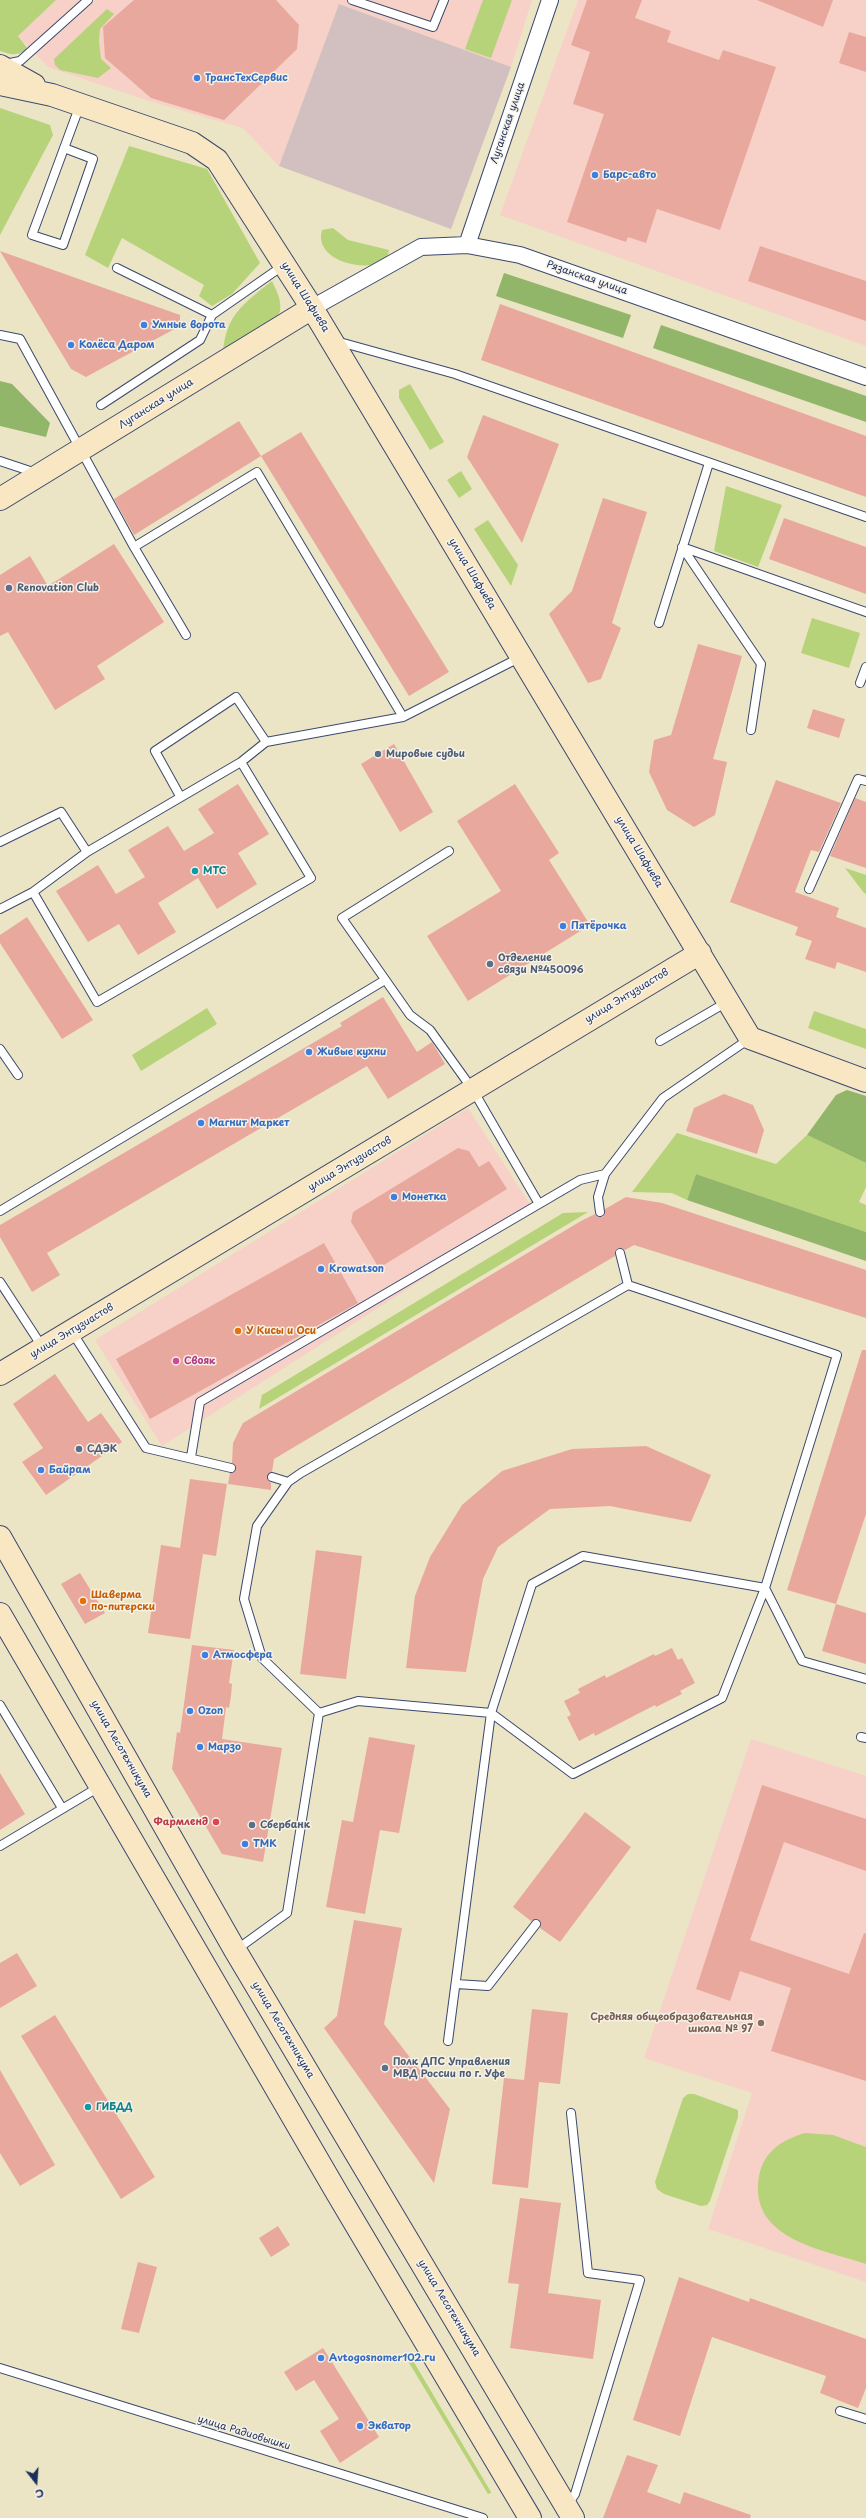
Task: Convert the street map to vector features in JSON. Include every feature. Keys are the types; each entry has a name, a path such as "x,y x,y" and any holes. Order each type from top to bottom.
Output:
{"street":[{"name":"Луганская улица","path":"467,245 550,0"},
{"name":"улица Шафиева","path":"0,66 52,95"},
{"name":"улица Шафиева","path":"0,84 52,95 192,143 217,160 332,339 750,1038"},
{"name":"Рязанская улица","path":"312,308 421,247 467,245 520,255 866,377"},
{"name":"Луганская улица","path":"0,499 312,308"},
{"name":"улица Энтузиастов","path":"0,1374 700,953"},
{"path":"750,1038 866,1081"},
{"name":"улица Лесотехникума","path":"0,1537 235,1950 569,2512"},
{"path":"0,1614 100,1787 530,2518"}],"lane":[{"path":"0,66 20,61 88,0"},
{"path":"352,0 433,27 444,0"},
{"path":"64,148 93,159 63,245 32,235 80,104"},
{"path":"101,405 200,340 212,316 285,265"},
{"path":"117,268 212,316"},
{"path":"0,335 20,339 82,449 134,547 186,635"},
{"path":"332,339 455,374 866,517"},
{"path":"0,461 41,475"},
{"path":"658,623 709,463"},
{"path":"134,547 257,472 403,717"},
{"path":"682,547 866,612"},
{"path":"682,547 761,664 750,730"},
{"path":"0,909 32,892 87,852 180,796 241,762 266,742 403,717 522,656"},
{"path":"860,684 866,667"},
{"path":"180,796 155,750 236,697 266,742"},
{"path":"32,892 97,1002 311,878 241,762"},
{"path":"809,889 858,779 866,782"},
{"path":"0,842 61,812 87,852"},
{"path":"449,851 342,918 410,1016 430,1030 473,1090 539,1204"},
{"path":"0,1211 385,980"},
{"path":"660,1041 728,1001"},
{"path":"600,1212 598,1197 599,1186 605,1174 663,1098 750,1038"},
{"path":"0,1049 18,1075"},
{"path":"190,1457 200,1402 580,1180 605,1174"},
{"path":"620,1253 628,1286"},
{"path":"0,1282 44,1348"},
{"path":"628,1286 837,1355 765,1588 722,1698 573,1774 491,1713 358,1701 319,1713 262,1658 244,1599 257,1526 288,1482 628,1286"},
{"path":"72,1331 146,1448 190,1457 232,1468"},
{"path":"272,1477 288,1482"},
{"path":"448,2041 491,1713 532,1584 582,1556 765,1588"},
{"path":"765,1588 802,1661 866,1679"},
{"path":"0,1706 62,1808"},
{"path":"235,1950 287,1913 319,1713"},
{"path":"0,1846 62,1808 100,1787"},
{"path":"456,1984 488,1986 536,1924"},
{"path":"569,2512 640,2280 588,2273 571,2113"},
{"name":"улица Радиовышки","path":"0,2368 483,2518"},
{"path":"840,2411 866,2419"}],"shaded area":[{"path":"56,0 532,0 511,67 339,4 279,166 243,128 146,100 48,67 18,36"},
{"path":"578,0 866,0 866,346 500,215"},
{"path":"339,4 511,67 451,229 279,166"},
{"path":"468,1108 533,1209 162,1446 95,1340"},
{"name":"Средняя общеобразовательная школа № 97","path":"751,1739 866,1776 866,2282 708,2229 752,2093 644,2058"}],"green space":[{"path":"0,0 56,0 18,36 28,49 21,53 11,54 0,51"},
{"path":"483,0 512,0 491,58 465,49"},
{"path":"107,9 114,14 100,29 99,41 101,59 111,68 98,78 60,70 55,65 54,59"},
{"path":"0,108 50,125 53,135 0,235"},
{"path":"129,146 207,169 260,263 232,294 212,306 199,296 204,285 122,238 108,268 85,255"},
{"path":"333,228 348,240 389,250 387,258 376,264 367,265 347,263 338,259 324,248 321,239 322,230"},
{"path":"504,273 631,315 623,338 496,296"},
{"path":"272,281 280,303 280,311 277,316 272,322 255,334 223,352 228,328 232,319 245,303"},
{"path":"661,325 866,396 866,422 653,348"},
{"path":"0,381 12,384 50,423 46,437 0,426"},
{"path":"410,384 444,442 430,450 399,398 399,390"},
{"path":"461,471 472,489 459,498 447,480"},
{"path":"726,486 782,505 758,567 714,551"},
{"path":"488,520 518,565 511,586 474,529"},
{"path":"812,618 860,633 849,668 801,653"},
{"path":"845,868 866,875 866,894 864,893"},
{"path":"207,1008 217,1024 141,1071 132,1055"},
{"path":"814,1011 866,1029 866,1049 808,1028"},
{"path":"847,1090 866,1096 866,1163 807,1135 836,1095"},
{"path":"677,1133 776,1164 807,1135 866,1163 866,1187 859,1202 866,1205 866,1232 696,1174 687,1200 672,1193 632,1192"},
{"path":"696,1174 866,1232 866,1261 687,1200"},
{"path":"588,1212 259,1409 262,1395 563,1213"},
{"path":"688,2094 694,2094 738,2110 738,2117 710,2201 707,2205 701,2206 664,2194 657,2189 655,2182 683,2098"},
{"path":"805,2133 833,2135 866,2147 866,2264 809,2246 792,2238 776,2228 765,2214 759,2197 759,2176 761,2167 775,2148 789,2139"},
{"path":"412,2359 492,2492 488,2494 408,2361"}],"building":[{"name":"ТрансТехСервис","path":"134,0 276,0 299,25 297,49 224,120 151,98 105,58 103,27"},
{"path":"587,0 642,0 635,18 671,31 667,42 719,60 723,50 776,67 720,230 657,209 646,243 628,237 626,242 567,222 604,114 573,104 590,52 571,45"},
{"path":"757,0 833,0 823,27"},
{"path":"849,32 866,37 866,72 839,63"},
{"path":"760,246 866,281 866,321 748,281"},
{"path":"0,251 180,315 180,326 86,377 71,369"},
{"path":"500,304 866,436 866,497 481,360"},
{"path":"483,415 559,444 522,543 467,457"},
{"path":"239,421 261,456 134,535 114,499"},
{"path":"301,432 449,672 409,696 261,456"},
{"path":"603,498 647,512 612,623 621,628 601,679 588,683 549,614 572,591"},
{"path":"784,518 866,547 866,594 769,559"},
{"path":"114,544 164,622 97,666 105,679 55,710 8,632 0,636 0,575 30,556 48,586"},
{"path":"698,644 742,656 713,759 727,762 715,815 694,827 667,810 649,772 654,740 671,735"},
{"path":"813,709 845,719 839,738 807,728"},
{"path":"394,744 433,812 400,832 361,764"},
{"path":"776,780 841,803 819,852 811,850 795,892 839,908 836,917 866,928 866,972 837,962 835,969 805,959 812,941 795,935 798,927 730,902"},
{"name":"МТС","path":"238,784 269,834 238,853 257,884 217,909 198,878 158,903 176,932 138,955 119,924 88,942 56,891 98,865 116,894 145,877 128,850 168,826 184,851 214,833 198,809"},
{"path":"515,784 559,853 549,860 590,925 468,1001 427,936 501,891 457,821"},
{"path":"855,798 866,802 866,868 830,856"},
{"path":"27,917 93,1020 62,1039 0,943 0,935"},
{"path":"383,997 417,1052 432,1042 445,1064 388,1099 367,1066 47,1253 60,1275 32,1292 0,1237 0,1225 342,1026 340,1023"},
{"path":"724,1094 753,1105 764,1130 757,1154 686,1131 694,1108"},
{"path":"458,1148 469,1151 479,1167 489,1161 507,1189 379,1268 351,1222 353,1212"},
{"path":"626,1197 662,1203 866,1270 866,1318 634,1245 625,1250 618,1248 615,1251 615,1256 274,1459 272,1472 267,1476 271,1483 271,1490 228,1484 230,1473 236,1469 232,1463 233,1443 243,1423 581,1221 595,1214 598,1217 603,1217 605,1209"},
{"path":"324,1243 358,1303 150,1419 116,1359"},
{"path":"862,1350 866,1350 866,1514 836,1604 787,1590"},
{"path":"55,1374 88,1422 101,1413 122,1442 46,1495 22,1462 43,1448 13,1404"},
{"path":"646,1446 711,1475 691,1522 610,1506 550,1509 498,1547 483,1579 466,1672 406,1668 415,1596 430,1557 462,1505 502,1471 572,1449"},
{"path":"190,1479 227,1484 216,1556 203,1554 190,1639 148,1633 161,1545 180,1548"},
{"path":"316,1550 362,1556 346,1679 300,1674"},
{"path":"80,1573 105,1613 85,1624 61,1584"},
{"path":"836,1604 866,1613 866,1664 822,1651"},
{"path":"192,1645 234,1650 229,1683 232,1684 231,1696 229,1708 226,1707 222,1739 282,1748 263,1862 222,1854 172,1769 177,1732 180,1733"},
{"path":"672,1648 678,1660 682,1658 695,1683 680,1691 682,1694 656,1707 655,1705 595,1736 594,1733 579,1741 567,1717 571,1715 564,1701 580,1693 578,1689 605,1675 606,1678 654,1654 655,1656"},
{"path":"369,1737 415,1745 399,1833 380,1830 365,1914 326,1907 342,1820 353,1822"},
{"path":"0,1773 25,1814 0,1830"},
{"path":"762,1785 866,1819 866,1871 784,1842 750,1940 849,1974 864,1933 866,1934 866,2081 771,2051 791,1988 740,1971 730,2001 696,1989"},
{"path":"585,1812 631,1847 560,1942 540,1928 539,1919 531,1921 513,1907"},
{"name":"Полк ДПС Управления МВД России по г. Уфе","path":"354,1920 402,1928 384,2024 450,2109 434,2183 324,2028 337,2016"},
{"path":"17,1953 37,1986 0,2008 0,1963"},
{"path":"532,2009 568,2013 560,2084 539,2082 528,2188 492,2184 504,2078 524,2080"},
{"name":"ГИБДД","path":"55,2015 155,2177 121,2199 21,2036"},
{"path":"0,2070 55,2165 20,2186 0,2153"},
{"path":"520,2198 561,2203 548,2293 601,2300 593,2359 510,2348 519,2284 508,2283"},
{"path":"278,2226 290,2245 271,2257 259,2238"},
{"path":"138,2262 157,2267 139,2333 121,2329"},
{"path":"679,2277 749,2302 750,2298 866,2339 866,2388 858,2408 820,2393 826,2376 712,2337 680,2436 633,2420"},
{"path":"323,2348 379,2437 340,2463 320,2431 339,2419 314,2380 296,2391 284,2372"},
{"path":"627,2455 658,2465 647,2492 680,2504 684,2492 751,2515 750,2518 603,2518"}],"place":[{"name":"ТрансТехСервис","path":"197,78"},
{"name":"Барс-авто","path":"595,175"},
{"name":"Умные ворота","path":"144,325"},
{"name":"Колёса Даром","path":"71,345"},
{"name":"Renovation Club","path":"9,588"},
{"name":"Мировые судьи","path":"378,754"},
{"name":"МТС","path":"195,871"},
{"name":"Пятёрочка","path":"563,926"},
{"name":"Отделение связи №450096","path":"490,964"},
{"name":"Живые кухни","path":"309,1052"},
{"name":"Магнит Маркет","path":"201,1123"},
{"name":"Монетка","path":"394,1197"},
{"name":"Krowatson","path":"321,1269"},
{"name":"У Кисы и Оси","path":"238,1331"},
{"name":"Свояк","path":"176,1361"},
{"name":"СДЭК","path":"79,1449"},
{"name":"Байрам","path":"41,1470"},
{"name":"Шаверма по-питерски","path":"83,1601"},
{"name":"Атмосфера","path":"205,1655"},
{"name":"Ozon","path":"190,1711"},
{"name":"Марзо","path":"200,1747"},
{"name":"Фармленд","path":"216,1822"},
{"name":"Сбербанк","path":"252,1825"},
{"name":"ТМК","path":"245,1844"},
{"name":"Средняя общеобразовательная школа № 97","path":"761,2023"},
{"name":"Полк ДПС Управления МВД России по г. Уфе","path":"385,2068"},
{"name":"ГИБДД","path":"88,2107"},
{"name":"Avtogosnomer102.ru","path":"321,2358"},
{"name":"Экватор","path":"360,2426"}]}
